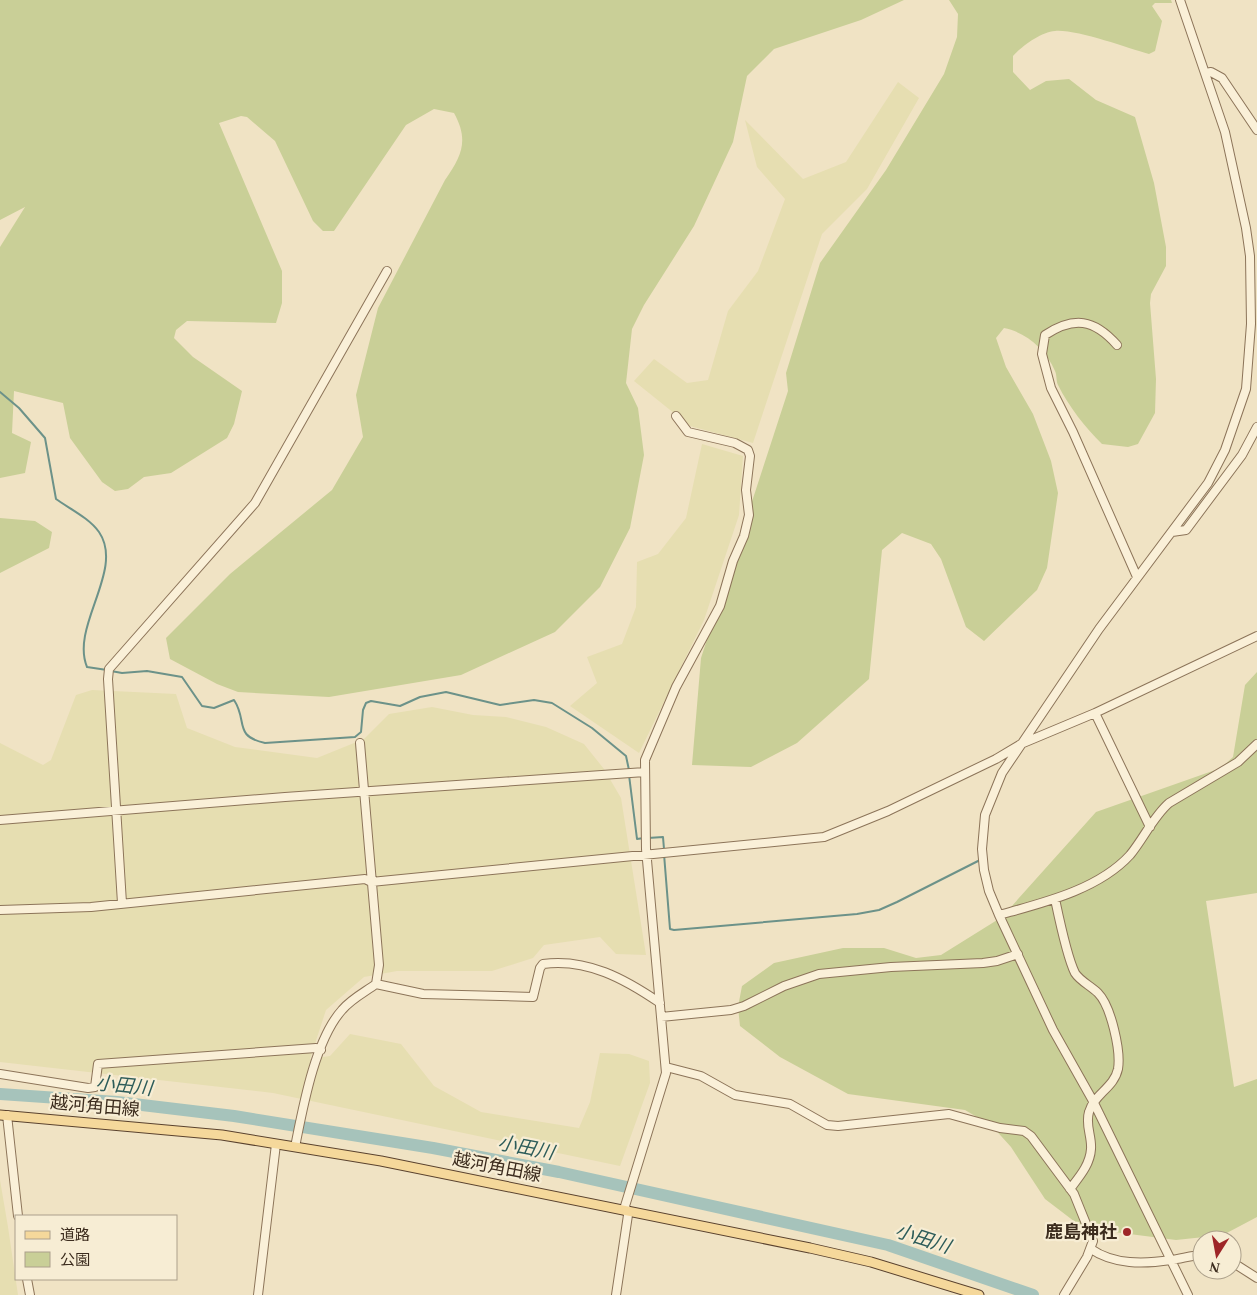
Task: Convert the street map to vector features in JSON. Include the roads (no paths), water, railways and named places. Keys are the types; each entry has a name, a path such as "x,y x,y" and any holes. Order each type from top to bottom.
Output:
{"main road":[{"name":"越河角田線","path":"3,1115 222,1135 381,1161 627,1210 871,1262 979,1295"}],"street":[{"path":"1180,0 1226,132 1246,228 1250,274 1250,357 1246,389 1225,450 1208,483 1137,577 1002,773 985,815 982,849 989,891 999,916 1053,1030 1093,1101 1188,1295"},
{"path":"1205,74 1212,72 1222,78 1257,130"},
{"path":"122,903 108,679 109,669 256,503 387,271"},
{"path":"1117,346 1100,330 1088,323 1073,322 1045,335 1042,354 1051,388 1073,432 1137,577"},
{"path":"616,1295 628,1215 625,1206 647,1138 666,1068 646,849 645,772 647,752 658,735 676,687 720,606 733,561 744,536 749,515 746,490 750,456 748,450 735,442 688,432 676,416"},
{"path":"1172,532 1186,530 1242,455 1257,427"},
{"path":"0,910 91,907 306,884 365,879 371,882 824,837 930,791 1021,744 1095,713 1257,636"},
{"path":"1095,713 1150,827"},
{"path":"295,1147 306,1097 329,1028 342,1010 376,984 379,965 360,743"},
{"path":"999,916 1055,900 1102,876 1121,863 1150,827 1160,810 1238,762 1257,744"},
{"path":"0,820 645,772"},
{"path":"1055,900 1075,972 1105,1002 1119,1052 1116,1078 1108,1089 1093,1101 1088,1116 1091,1148 1089,1159 1070,1189"},
{"path":"661,1017 731,1010 744,1006 784,986 819,974 900,966 983,963 997,961 1018,954"},
{"path":"376,984 423,994 533,996 540,968 543,964 551,963 580,966 606,972 626,980 660,1003"},
{"path":"0,1074 95,1087 98,1064 233,1053 316,1048 321,1050"},
{"path":"666,1068 701,1076 735,1096 790,1104 827,1125 838,1126 949,1114 992,1126 1024,1131 1031,1136 1070,1189 1085,1218 1093,1241 1091,1249 1064,1295"},
{"path":"3,1115 18,1215"},
{"path":"258,1295 276,1144"},
{"path":"1091,1249 1100,1256 1124,1262 1171,1260 1192,1257"},
{"path":"1242,1268 1257,1278"},
{"path":"28,1280 30,1295"}],"waterway":[{"path":"0,392 19,408 45,438 56,499 95,527 105,547 106,563 85,634 84,651 87,667 107,670"},
{"path":"111,671 122,673 147,671 182,677 202,706 214,708 234,700 245,732 255,740 265,743 355,737 361,732 363,710 366,703 371,701 400,706 420,697 446,692 500,705 534,700 552,703 592,728 626,756 629,770"},
{"path":"629,775 637,839 644,838"},
{"path":"648,838 663,837 664,849"},
{"path":"664,854 670,929 674,930 857,914 879,910 980,860"},
{"name":"小田川","path":"0,1094 117,1102 234,1116 433,1148 559,1172 888,1245 1033,1295"}],"place":[{"name":"鹿島神社","path":"1127,1232"}]}
